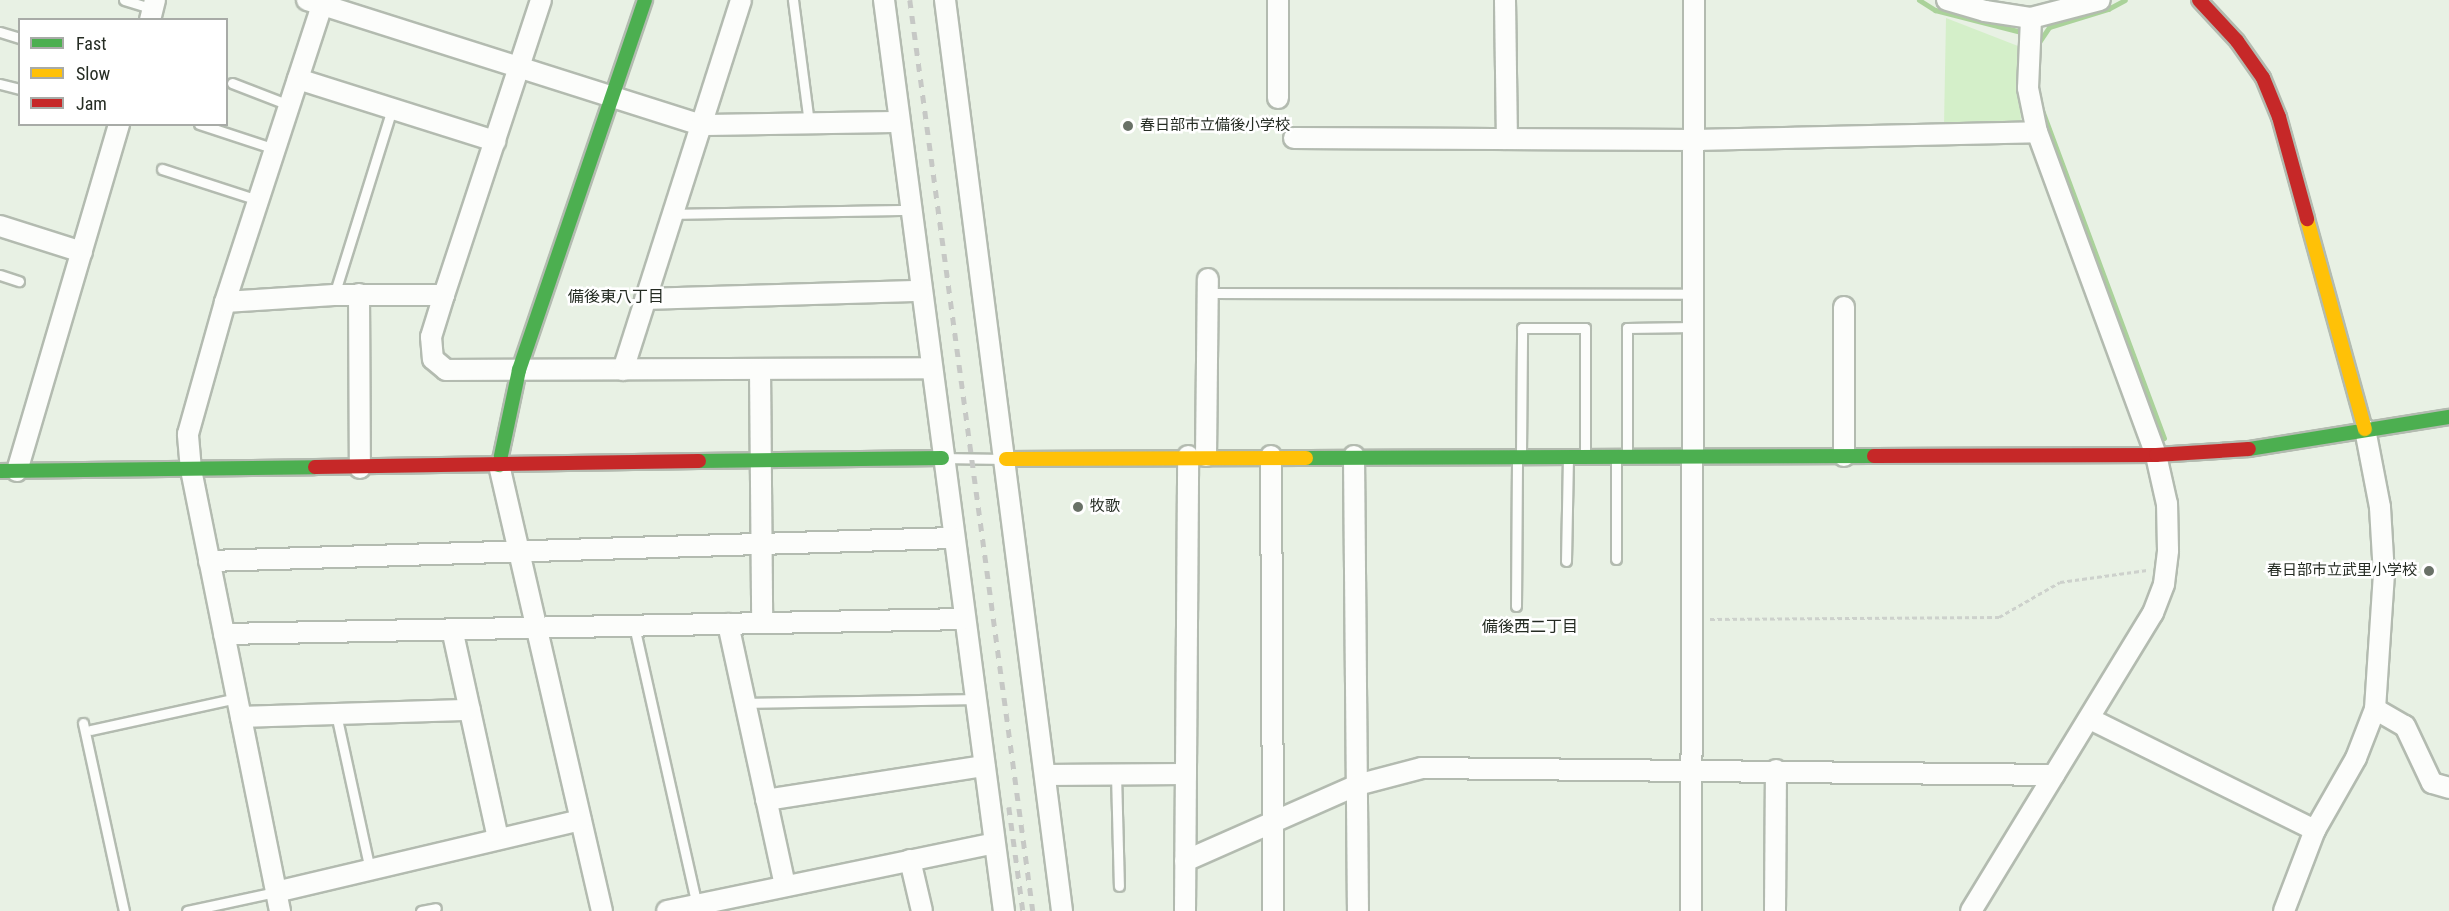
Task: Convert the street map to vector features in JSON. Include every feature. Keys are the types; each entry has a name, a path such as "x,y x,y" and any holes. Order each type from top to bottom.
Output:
{"street":[{"path":"541,0 431,337 433,360 446,370 930,368"},
{"path":"602,911 499,465 519,370 614,97 645,0"},
{"path":"623,370 741,0"},
{"path":"884,0 930,368 1004,911"},
{"path":"945,0 1006,459 1062,911"},
{"path":"1278,0 1278,98"},
{"path":"1505,0 1507,139"},
{"path":"1690,911 1695,458 1694,0"},
{"path":"1947,0 1985,11 2031,18 2100,0"},
{"path":"2199,0 2237,40 2263,78 2279,117 2365,429 2380,507 2384,575 2375,709 2356,758 2315,830 2284,911"},
{"path":"581,820 370,870 278,901 191,470 189,434 225,302 290,105 318,2 701,125 899,122"},
{"path":"1971,911 2153,613 2166,568 2167,504 2156,455 2037,132 2028,88 2031,18"},
{"path":"298,79 495,141"},
{"path":"118,126 82,252 9,471 360,468 942,458"},
{"path":"1294,138 1695,140 2037,132"},
{"path":"0,226 82,252"},
{"path":"1185,911 1186,774 1197,456 1208,286"},
{"path":"645,299 921,291"},
{"path":"225,302 359,294 444,295"},
{"path":"359,294 360,468"},
{"path":"1844,307 1844,456"},
{"path":"760,369 762,623"},
{"path":"1006,459 1197,456 1695,458 2156,455 2228,452 2449,417"},
{"path":"1270,456 1273,911"},
{"path":"1354,456 1358,911"},
{"path":"209,561 953,538"},
{"path":"224,633 964,619"},
{"path":"728,624 785,886"},
{"path":"452,629 498,839"},
{"path":"2375,709 2405,726 2432,783 2449,788"},
{"path":"241,717 470,710"},
{"path":"2090,719 2315,830"},
{"path":"766,800 984,766"},
{"path":"1185,861 1357,785 1422,768 2054,774"},
{"path":"1775,911 1776,770"},
{"path":"1045,775 1186,774"},
{"path":"667,911 994,843"},
{"path":"910,860 922,911"}],"lane":[{"path":"124,0 152,10"},
{"path":"793,0 809,124"},
{"path":"0,32 18,37"},
{"path":"232,83 290,105"},
{"path":"0,84 18,88"},
{"path":"334,295 392,109"},
{"path":"206,126 275,148"},
{"path":"162,169 258,200"},
{"path":"672,214 910,210"},
{"path":"0,275 19,281"},
{"path":"1208,286 1695,294"},
{"path":"1616,560 1627,328 1695,327"},
{"path":"1516,606 1521,328 1585,328 1586,457"},
{"path":"1566,561 1568,457"},
{"path":"942,458 1006,459"},
{"path":"634,626 697,905"},
{"path":"124,911 87,727 237,698"},
{"path":"745,703 975,699"},
{"path":"336,713 370,870"},
{"path":"1116,774 1119,886"},
{"path":"187,911 278,901"},
{"path":"421,911 436,908"}],"path":[{"path":"1693,619 1999,617 2060,582 2166,568"}],"green space":[{"path":"1946,18 2018,46 2021,123 1944,125"}],"waterway":[{"path":"1919,0 1935,10 2025,33"},
{"path":"2039,42 2049,27 2108,9 2125,0"},
{"path":"2042,110 2164,438"}],"railway":[{"path":"910,0 1033,911"},
{"path":"1009,807 1023,911"}],"traffic: fast":[{"path":"499,465 519,370 645,0"},
{"path":"2249,449 2449,417"},
{"path":"1306,458 1874,456"},
{"path":"699,461 942,458"},
{"path":"0,471 315,467"}],"traffic: slow":[{"path":"2307,219 2365,429"},
{"path":"1006,459 1306,458"}],"traffic: jam":[{"path":"2199,0 2237,41 2263,78 2279,117 2307,219"},
{"path":"1874,456 2156,455 2249,449"},
{"path":"315,467 699,461"}],"place":[{"name":"春日部市立備後小学校","path":"1128,126"},
{"name":"牧歌","path":"1078,507"},
{"name":"春日部市立武里小学校","path":"2429,571"}],"district":[{"name":"備後東八丁目","path":"616,297"},
{"name":"備後西二丁目","path":"1530,627"}]}
